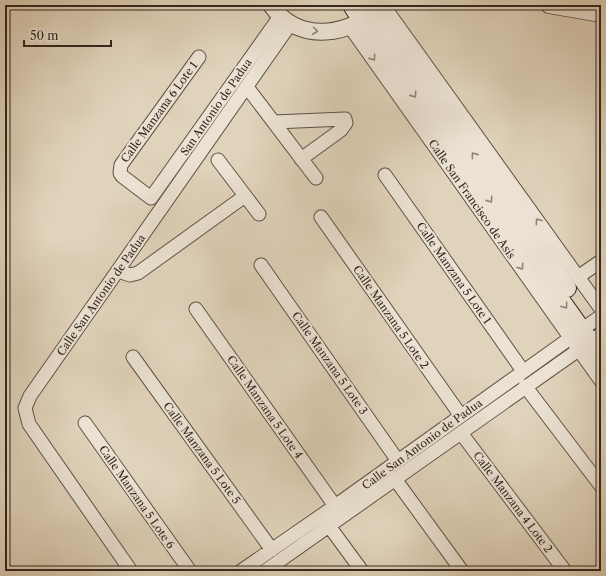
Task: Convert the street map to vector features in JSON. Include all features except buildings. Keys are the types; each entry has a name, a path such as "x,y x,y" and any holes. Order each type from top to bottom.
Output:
{"main road":[{"name":"Calle San Francisco de Asís","path":"352,5 370,13 591,331 601,357"}],"street":[{"path":"549,5 601,14"},
{"path":"281,14 311,31 320,32 340,30 370,13"},
{"name":"Calle San Francisco de Asís","path":"370,13 578,277 601,381"},
{"name":"Calle San Antonio de Padua","path":"131,571 29,424 25,408 30,396 247,87 281,14"},
{"name":"San Antonio de Padua","path":"151,198 281,14"},
{"name":"Calle Manzana 6 Lote 1","path":"151,198 122,176 120,173 121,165 199,57"},
{"path":"247,87 316,178"},
{"path":"274,122 345,119 346,124 341,130 301,159"},
{"path":"218,160 259,214"},
{"name":"Calle Manzana 5 Lote 1","path":"385,175 523,371"},
{"path":"118,271 130,275 138,273 245,196"},
{"name":"Calle Manzana 5 Lote 2","path":"320,217 461,416"},
{"path":"578,277 601,261"},
{"name":"Calle Manzana 5 Lote 3","path":"261,265 398,461"},
{"name":"Calle Manzana 5 Lote 4","path":"196,308 335,506"},
{"name":"Calle San Antonio de Padua","path":"241,571 335,506 523,371 591,331"},
{"name":"Calle San Antonio de Padua","path":"265,571 526,386 591,331"},
{"name":"Calle Manzana 5 Lote 5","path":"133,357 272,550"},
{"path":"526,386 601,486"},
{"name":"Calle Manzana 5 Lote 6","path":"85,423 190,571"},
{"name":"Calle Manzana 4 Lote 2","path":"461,432 565,571"},
{"path":"395,479 462,571"},
{"path":"329,526 362,571"}]}
